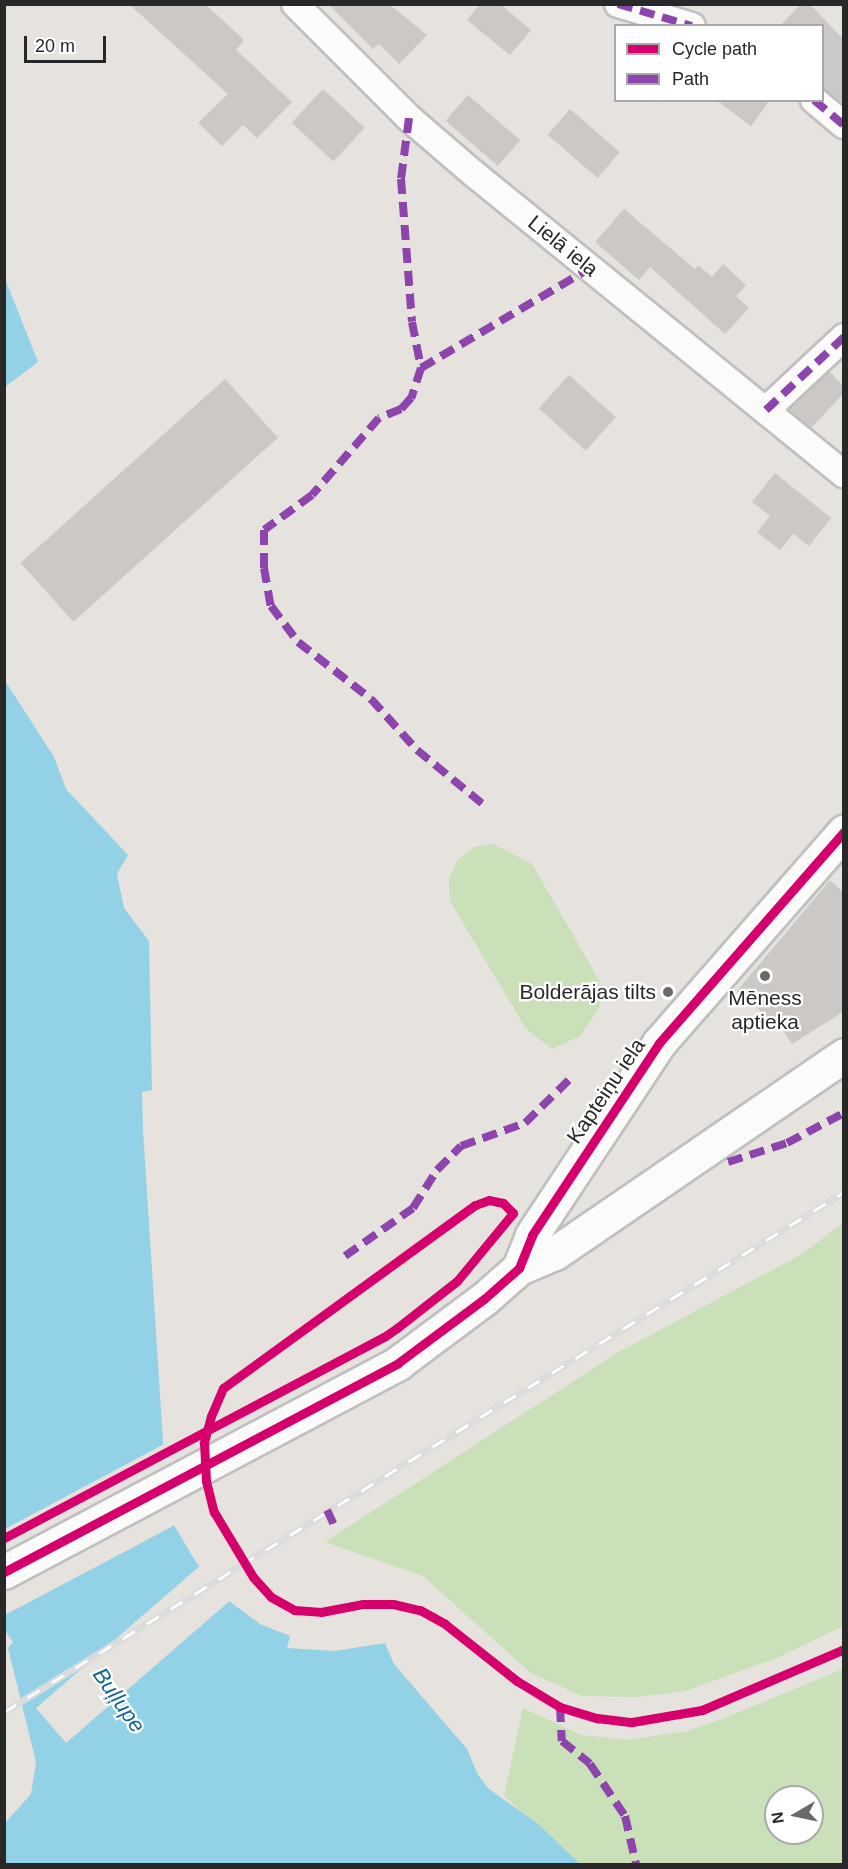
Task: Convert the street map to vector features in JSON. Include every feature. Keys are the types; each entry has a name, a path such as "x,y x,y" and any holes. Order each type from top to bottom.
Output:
{"street":[{"name":"Lielā iela","path":"295,4 417,125 843,474"},
{"path":"618,4 685,24"},
{"path":"816,102 843,125"},
{"path":"766,410 843,337"},
{"name":"Kapteiņu iela","path":"4,1572 398,1363 453,1324 519,1268 532,1234 659,1043 843,832"},
{"path":"519,1268 555,1253 843,1055"}],"green space":[{"path":"493,844 532,864 599,980 600,1007 580,1036 552,1049 526,1029 450,901 449,879 457,861 474,847"},
{"path":"843,1223 843,1626 779,1657 685,1691 637,1697 582,1696 531,1673 423,1576 325,1542 617,1353 802,1254"},
{"path":"843,1669 843,1864 580,1864 504,1796 523,1708 581,1735 629,1740 687,1731"}],"water":[{"path":"4,276 38,362 5,387 4,387"},
{"name":"Buļļupe","path":"4,679 54,757 66,789 128,855 117,874 124,908 149,941 152,1090 142,1092 143,1130 164,1457 175,1527 196,1562 229,1601 260,1624 290,1636 287,1648 335,1651 385,1643 394,1664 467,1749 478,1775 489,1789 537,1823 580,1864 5,1864 5,1823 31,1794 36,1762 8,1648 13,1642 4,1629"}],"pier":[{"path":"166,1443 177,1524 5,1615 5,1529"},
{"path":"202,1564 232,1599 66,1743 36,1708"}],"building":[{"path":"129,4 205,4 244,40 236,50 292,102 257,138 243,125 222,146 198,123 228,94"},
{"path":"328,4 389,4 427,35 399,64 379,44 373,49"},
{"path":"480,4 500,4 531,30 510,55 467,20"},
{"path":"801,4 810,4 843,39 843,105 824,90 824,24 782,24"},
{"path":"323,89 365,128 333,162 292,123"},
{"path":"468,95 520,140 498,166 446,121"},
{"path":"719,102 769,102 751,126"},
{"path":"570,109 620,152 598,178 548,135"},
{"path":"624,209 695,269 698,265 712,277 723,264 746,285 736,296 749,308 725,334 650,267 639,280 595,242"},
{"path":"829,371 843,386 843,394 811,428 789,409"},
{"path":"569,375 616,417 586,451 539,408"},
{"path":"225,379 278,438 73,622 21,563"},
{"path":"775,473 831,518 809,546 793,534 780,550 757,532 770,516 752,502"},
{"path":"830,880 843,892 843,1012 792,1044 783,1030 737,991"}],"railway":[{"path":"4,1712 844,1192"}],"marked path":[{"path":"618,4 685,24"},
{"path":"816,102 844,125"},
{"path":"409,118 401,179 412,322 421,368 411,398 401,409 379,418 312,495 264,530 264,568 271,606 298,642 371,699 417,750 484,805"},
{"path":"421,368 590,268"},
{"path":"766,410 844,337"},
{"path":"345,1256 413,1208 437,1170 461,1146 525,1123 570,1079"},
{"path":"728,1162 787,1143 844,1113"},
{"path":"327,1510 334,1525"},
{"path":"560,1707 562,1741 590,1764 625,1816 636,1864"}],"cycle path":[{"path":"4,1572 398,1363 484,1299 519,1268 532,1235 659,1043 844,832"},
{"path":"4,1538 384,1337 397,1328 457,1281 513,1213 503,1203 489,1200 475,1205 223,1388 211,1416 204,1443 206,1481 214,1512 253,1577 271,1597 294,1610 321,1612 363,1604 393,1604 420,1610 445,1624 517,1681 560,1707 597,1718 632,1722 702,1710 844,1649"}],"place":[{"name":"Mēness aptieka","path":"765,976"},
{"name":"Bolderājas tilts","path":"668,992"}]}
